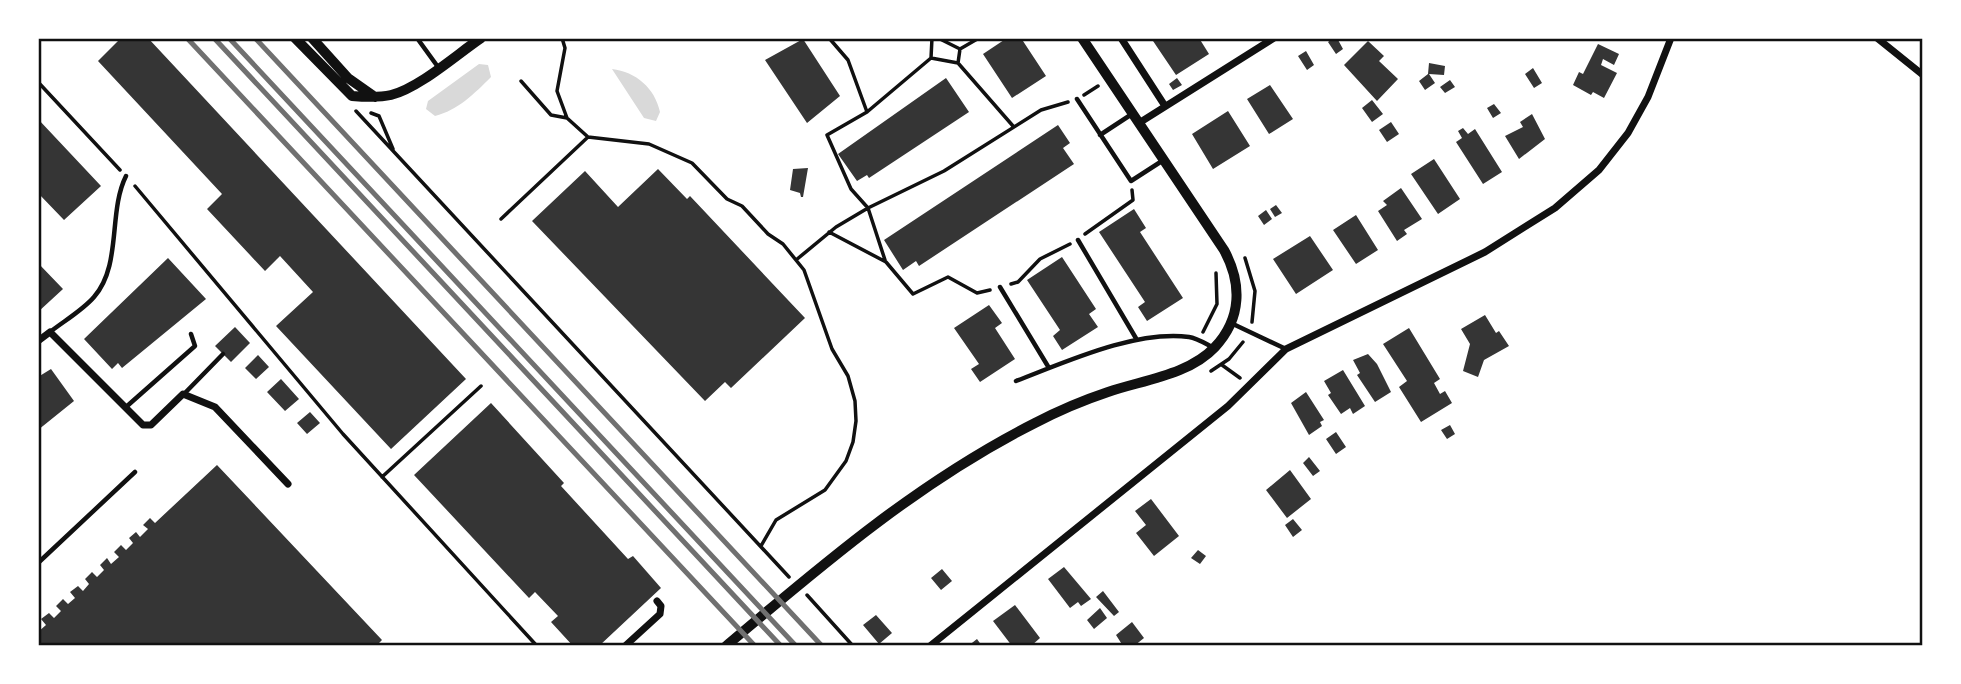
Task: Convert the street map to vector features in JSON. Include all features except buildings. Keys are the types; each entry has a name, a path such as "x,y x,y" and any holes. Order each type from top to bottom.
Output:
{"street":[{"path":"295,38 352,96 375,97 391,95 481,38"},
{"path":"312,38 348,78 375,97"},
{"path":"726,646 835,553 933,482 1036,423 1105,393 1184,368 1214,348 1232,324 1237,289 1232,264 1082,38"},
{"path":"1121,38 1166,107"},
{"path":"930,646 1251,386 1286,349 1485,252 1555,208 1599,170 1628,133 1648,97 1671,38"},
{"path":"1877,38 1923,75"},
{"path":"1136,118 1166,107 1268,40"},
{"path":"38,341 50,331 143,425 151,425 183,394 215,407 288,484"},
{"path":"625,646 660,614 661,606 657,601"}],"lane":[{"path":"417,38 438,67"},
{"path":"678,38 686,38"},
{"path":"1077,99 1131,181 1163,160"},
{"path":"1100,135 1136,118"},
{"path":"50,331 94,298 106,279 119,190 126,176"},
{"path":"1078,240 1137,340"},
{"path":"1000,287 1049,368"},
{"path":"1232,324 1286,349"},
{"path":"126,407 195,346 191,334"},
{"path":"1016,381 1137,340 1166,336 1198,340 1214,348"},
{"path":"183,394 223,354"},
{"path":"38,563 135,472"}],"path":[{"path":"562,38 565,48 557,91 567,118 588,137 649,144 692,163 727,199 742,206 804,270 832,349 848,376 855,401 853,442 835,479 825,490 776,520 761,546"},
{"path":"829,38 848,60 867,112"},
{"path":"886,262 868,208 851,189 827,135 867,112 931,58 932,38"},
{"path":"938,38 960,50"},
{"path":"958,63 960,50 979,38"},
{"path":"931,58 958,63 1013,126"},
{"path":"1092,76 1104,94"},
{"path":"521,81 551,115 567,118"},
{"path":"38,82 126,176 382,477 537,646"},
{"path":"796,260 830,232 868,208 944,171 1041,110 1077,99 1098,86"},
{"path":"355,109 853,646"},
{"path":"379,116 394,151"},
{"path":"501,219 588,137"},
{"path":"830,232 886,262 913,294 948,277 976,293 1018,282 1040,259 1078,240 1133,200 1131,181"},
{"path":"1198,340 1217,304 1214,265"},
{"path":"1222,365 1251,386"},
{"path":"382,477 481,386"}],"shaded area":[{"path":"479,64 488,65 491,77 472,95 451,110 435,116 426,109 428,101"},
{"path":"612,69 629,74 649,89 660,112 656,121 644,118"}],"railway":[{"path":"187,38 755,646"},
{"path":"214,38 781,646"},
{"path":"229,38 796,646"},
{"path":"255,38 822,646"}]}
